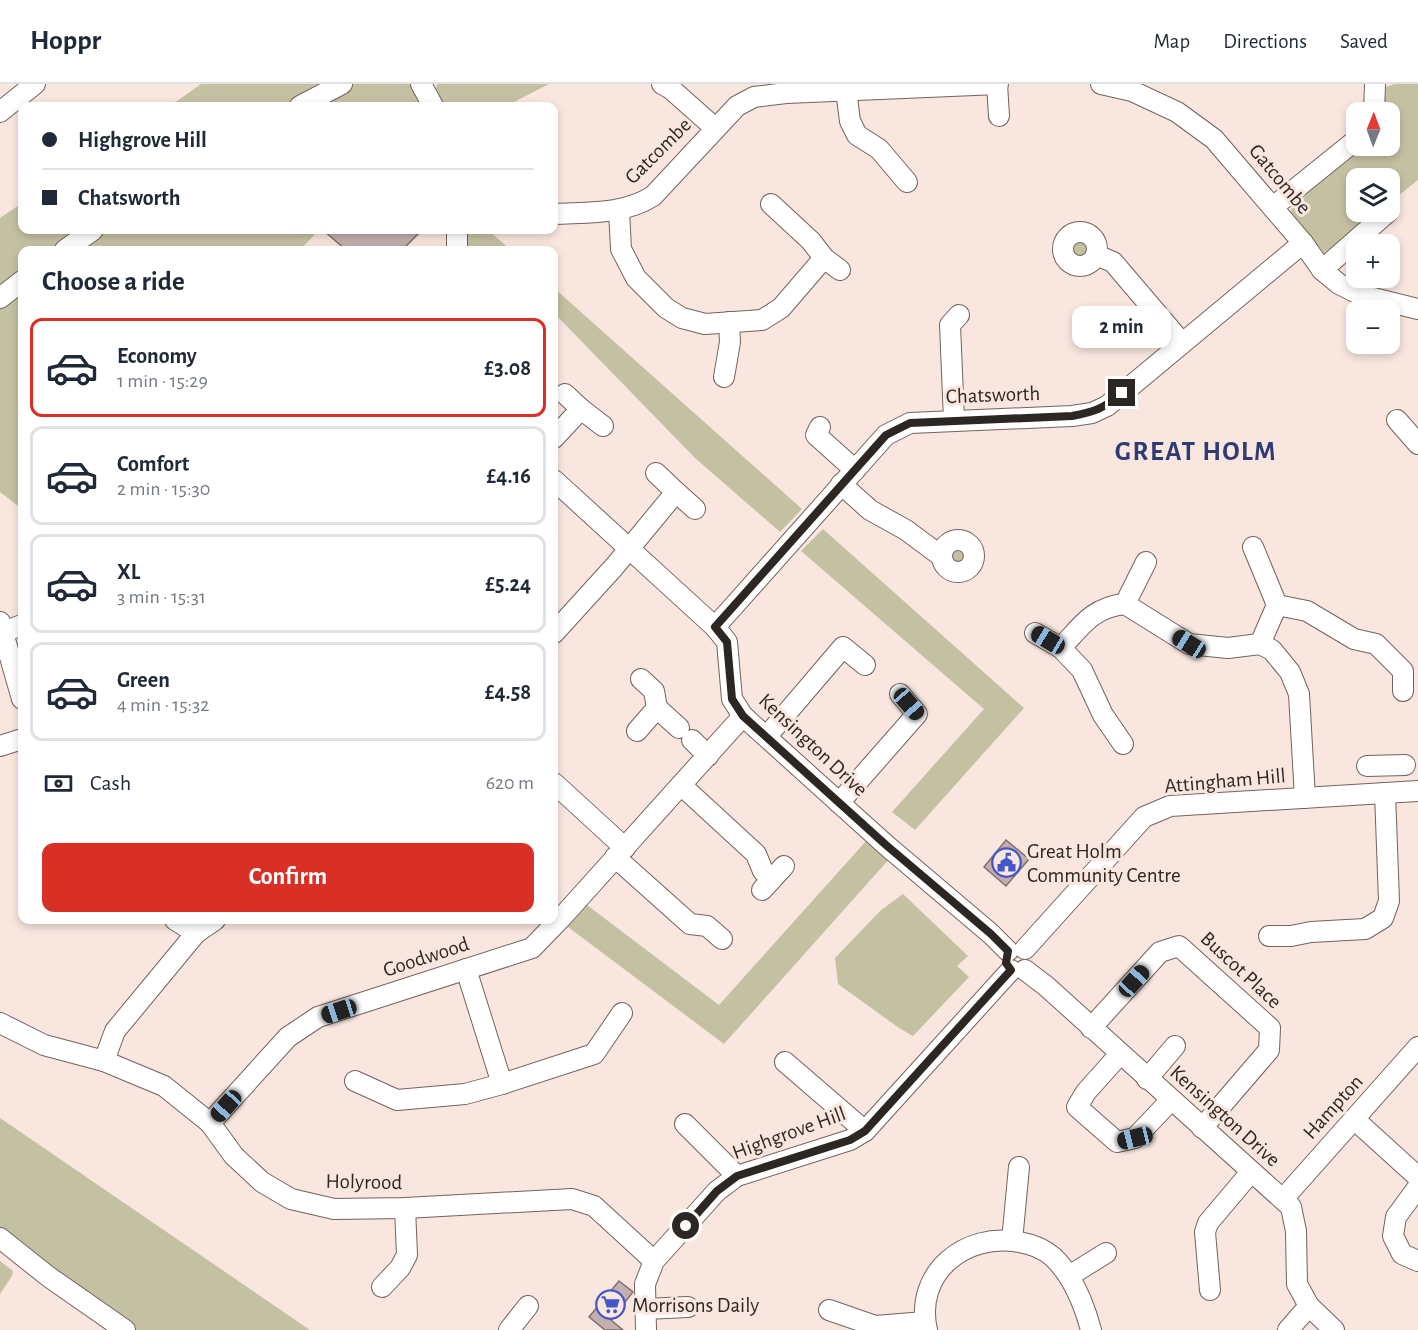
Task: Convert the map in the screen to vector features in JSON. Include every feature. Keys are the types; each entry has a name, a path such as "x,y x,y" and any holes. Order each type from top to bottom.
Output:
{"street":[{"path":"0,112 35,84"},
{"path":"308,102 342,84"},
{"path":"421,84 431,102"},
{"path":"434,102 437,84"},
{"path":"662,84 715,128"},
{"path":"998,84 999,116"},
{"name":"Gatcombe","path":"558,214 619,211 639,205 653,196 737,105 754,97 785,88 846,90 998,84"},
{"name":"Gatcombe","path":"1101,84 1132,91 1177,112 1214,139 1303,243 1322,270 1339,284 1361,295 1418,309"},
{"path":"1374,102 1375,84"},
{"path":"846,90 850,121 857,135 879,149 907,182"},
{"path":"1273,207 1346,148"},
{"path":"771,204 810,241 824,258 840,270"},
{"path":"619,211 621,249 636,278 666,308 682,318 705,324 762,320 781,308 824,258"},
{"path":"1322,270 1377,222"},
{"path":"71,246 87,234"},
{"name":"Chatsworth","path":"715,627 886,435 910,423 1072,416 1092,413 1107,406 1303,243"},
{"path":"1096,255 1113,262 1182,343"},
{"path":"0,298 18,284"},
{"path":"948,320 954,420"},
{"path":"724,377 730,342 729,322"},
{"path":"565,394 603,426"},
{"path":"558,434 581,409"},
{"path":"1397,420 1418,444"},
{"path":"813,433 855,470"},
{"path":"656,473 695,509"},
{"name":"Kensington Drive","path":"558,484 715,627 727,642 732,699 743,716 991,934 1147,1079 1283,1199 1291,1208 1296,1231 1297,1284 1309,1306 1334,1330"},
{"path":"841,484 870,510 906,530 941,556"},
{"path":"558,629 676,492"},
{"path":"1253,547 1276,605 1260,644"},
{"path":"1125,604 1146,562"},
{"path":"1061,648 1092,614 1110,605 1125,604 1189,644 1228,648 1260,644 1272,650 1290,672 1299,694 1305,798"},
{"path":"1276,605 1307,611 1353,639 1376,644 1403,681"},
{"path":"18,626 1,627 18,685"},
{"path":"1035,633 1061,648 1082,670 1103,715 1123,744"},
{"path":"767,736 843,647 865,665"},
{"path":"641,679 654,691 657,708 708,756"},
{"path":"839,802 917,714 900,694"},
{"path":"637,731 657,708"},
{"name":"Goodwood","path":"558,920 743,716"},
{"path":"0,746 18,740"},
{"path":"1269,936 1365,929 1383,918 1389,901 1382,793 1373,766 1405,765"},
{"path":"681,785 756,854 763,871 773,879"},
{"path":"558,787 690,924 706,926 722,939"},
{"name":"Attingham Hill","path":"1017,960 1144,817 1170,806 1418,791"},
{"path":"181,924 196,933"},
{"path":"104,1061 115,1031 196,933 209,924"},
{"name":"Goodwood","path":"210,1123 288,1037 318,1017 532,948 554,924"},
{"name":"Buscot Place","path":"1091,1028 1160,952 1179,946 1270,1028 1269,1050 1202,1128"},
{"name":"Highgrove Hill","path":"646,1330 645,1284 654,1261 717,1191 737,1176 850,1140 865,1131 1017,960"},
{"path":"466,969 502,1084"},
{"path":"355,1081 398,1100 465,1094 594,1054 622,1013"},
{"name":"Holyrood","path":"0,1023 44,1045 104,1061 164,1086 210,1123 234,1155 262,1182 291,1199 334,1209 405,1208 572,1199 594,1206 654,1261"},
{"path":"1147,1079 1175,1046"},
{"name":"Hampton","path":"1283,1199 1418,1047"},
{"path":"1120,1054 1086,1092 1077,1107 1117,1142 1135,1138 1171,1100"},
{"path":"785,1062 865,1131"},
{"path":"1354,1119 1418,1177"},
{"path":"685,1124 737,1176"},
{"path":"1012,1241 1020,1167"},
{"path":"1210,1290 1205,1232 1208,1223 1251,1172"},
{"path":"1418,1188 1396,1217 1393,1236 1402,1254 1418,1261"},
{"path":"382,1287 400,1268 407,1255 405,1208"},
{"path":"0,1239 125,1330"},
{"path":"829,1310 875,1326 926,1326 927,1295 936,1273 944,1265 960,1250 986,1241 1012,1241 1032,1245 1052,1256 1069,1276 1085,1308 1091,1330"},
{"path":"1069,1276 1106,1253"},
{"path":"509,1330 528,1306"},
{"path":"1288,1330 1309,1306"},
{"path":"645,1309 688,1307"}],"shaded area":[{"path":"201,84 421,84 432,102 176,102"},
{"path":"437,84 549,84 514,102 433,102"},
{"path":"1394,84 1418,84 1418,180 1400,194 1400,168 1346,168 1346,222 1365,222 1346,234 1324,253 1290,212 1307,193 1353,156 1400,156 1400,102 1385,102 1386,87"},
{"path":"18,206 18,234 315,234 304,246 18,246 18,506 0,492 0,218"},
{"path":"467,234 493,234 506,246 468,246"},
{"path":"1080,240 1086,243 1089,249 1086,255 1080,258 1074,255 1071,249 1074,243"},
{"path":"558,292 802,509 780,532 695,458 558,317"},
{"path":"823,529 1024,708 915,830 892,812 984,709 801,551"},
{"path":"954,547 962,547 967,552 965,563 954,565 949,560 949,552"},
{"path":"867,840 891,857 724,1044 568,927 587,905 719,1005"},
{"path":"903,894 968,956 957,966 969,977 913,1036 838,984 835,958 881,910"},
{"path":"0,1118 310,1330 125,1330 0,1238"},
{"path":"0,1261 13,1271 0,1294"}],"building":[{"path":"328,234 418,234 406,246 341,246"},
{"name":"Great Holm Community Centre","path":"1006,840 1029,859 1006,886 984,867"},
{"name":"Morrisons Daily","path":"619,1281 633,1292 611,1320 623,1330 605,1330 589,1317"}],"place":[{"name":"Great Holm Community Centre","path":"1006,863"},
{"name":"Morrisons Daily","path":"611,1305"}],"district":[{"name":"GREAT HOLM","path":"1196,451"}],"route":[{"path":"686,1226 717,1191 737,1176 850,1140 865,1131 1011,970 1005,959 1008,951 991,934 886,845 743,716 732,699 727,642 715,627 886,435 898,428 910,423 1072,416 1092,413 1107,406 1122,393"}]}
